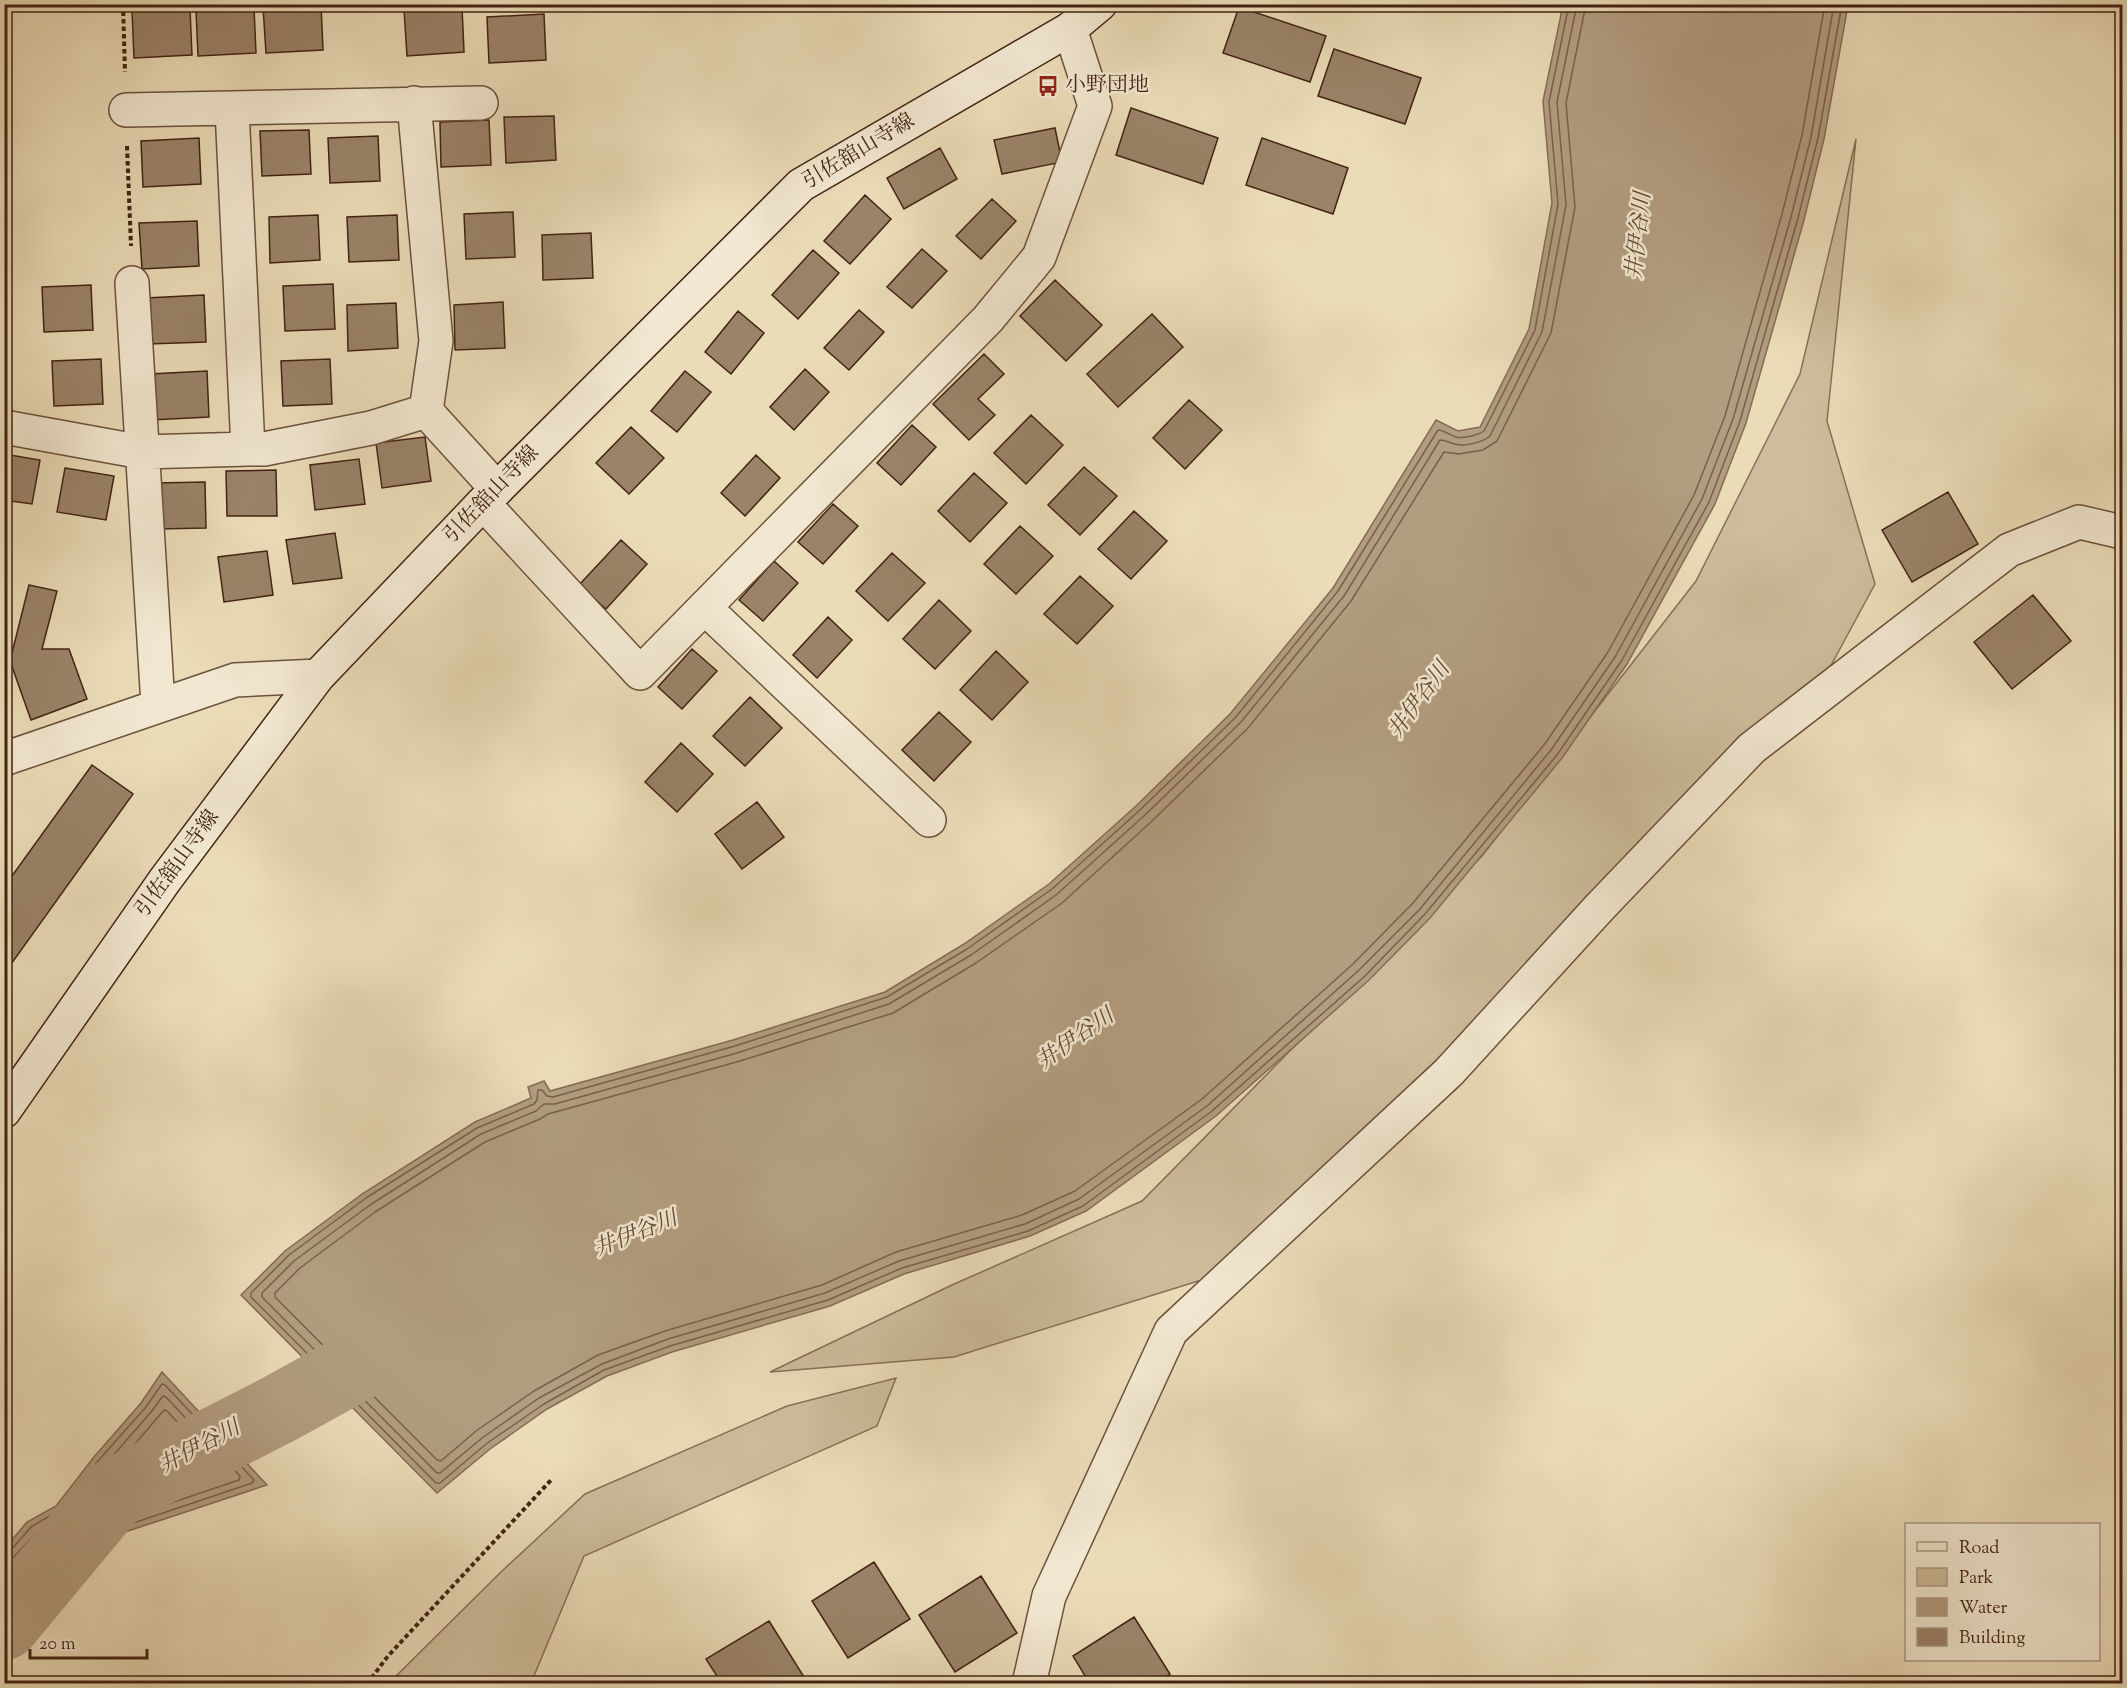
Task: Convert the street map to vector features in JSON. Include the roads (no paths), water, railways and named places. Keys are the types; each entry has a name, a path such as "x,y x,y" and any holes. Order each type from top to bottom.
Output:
{"street":[{"name":"引佐舘山寺線","path":"4,1111 165,880 318,676 490,496 801,185 1070,29 1100,4"},
{"path":"414,103 436,341 426,411 490,496 640,673 988,319 1039,257 1095,106 1070,29"},
{"path":"126,110 481,103"},
{"path":"231,109 248,449"},
{"path":"132,283 158,705"},
{"path":"4,427 142,452 264,449 371,428 426,411"},
{"path":"1029,1683 1049,1596 1171,1331 1449,1072 1599,908 1752,748 2009,550 2079,522 2122,532"},
{"path":"705,608 929,820"},
{"path":"4,759 235,680 318,676"}],"water":[{"path":"1563,5 1848,5 1824,139 1804,220 1746,423 1715,504 1627,664 1562,758 1430,918 1369,980 1216,1116 1086,1211 1030,1236 904,1274 830,1306 672,1352 607,1376 547,1409 490,1449 437,1493 241,1295 285,1251 362,1194 475,1122 531,1098 528,1087 544,1081 550,1091 733,1040 885,992 964,944 1049,884 1136,806 1230,714 1333,588 1436,420 1458,431 1480,427 1529,329 1552,203 1543,101"},
{"path":"162,1372 267,1485 89,1544 26,1610 5,1640 5,1548 27,1522 56,1506 94,1457 141,1403"}],"waterway":[{"name":"井伊谷川","path":"4,1625 113,1494 281,1408 413,1335"}],"place":[{"name":"小野団地","path":"1048,86"}]}
